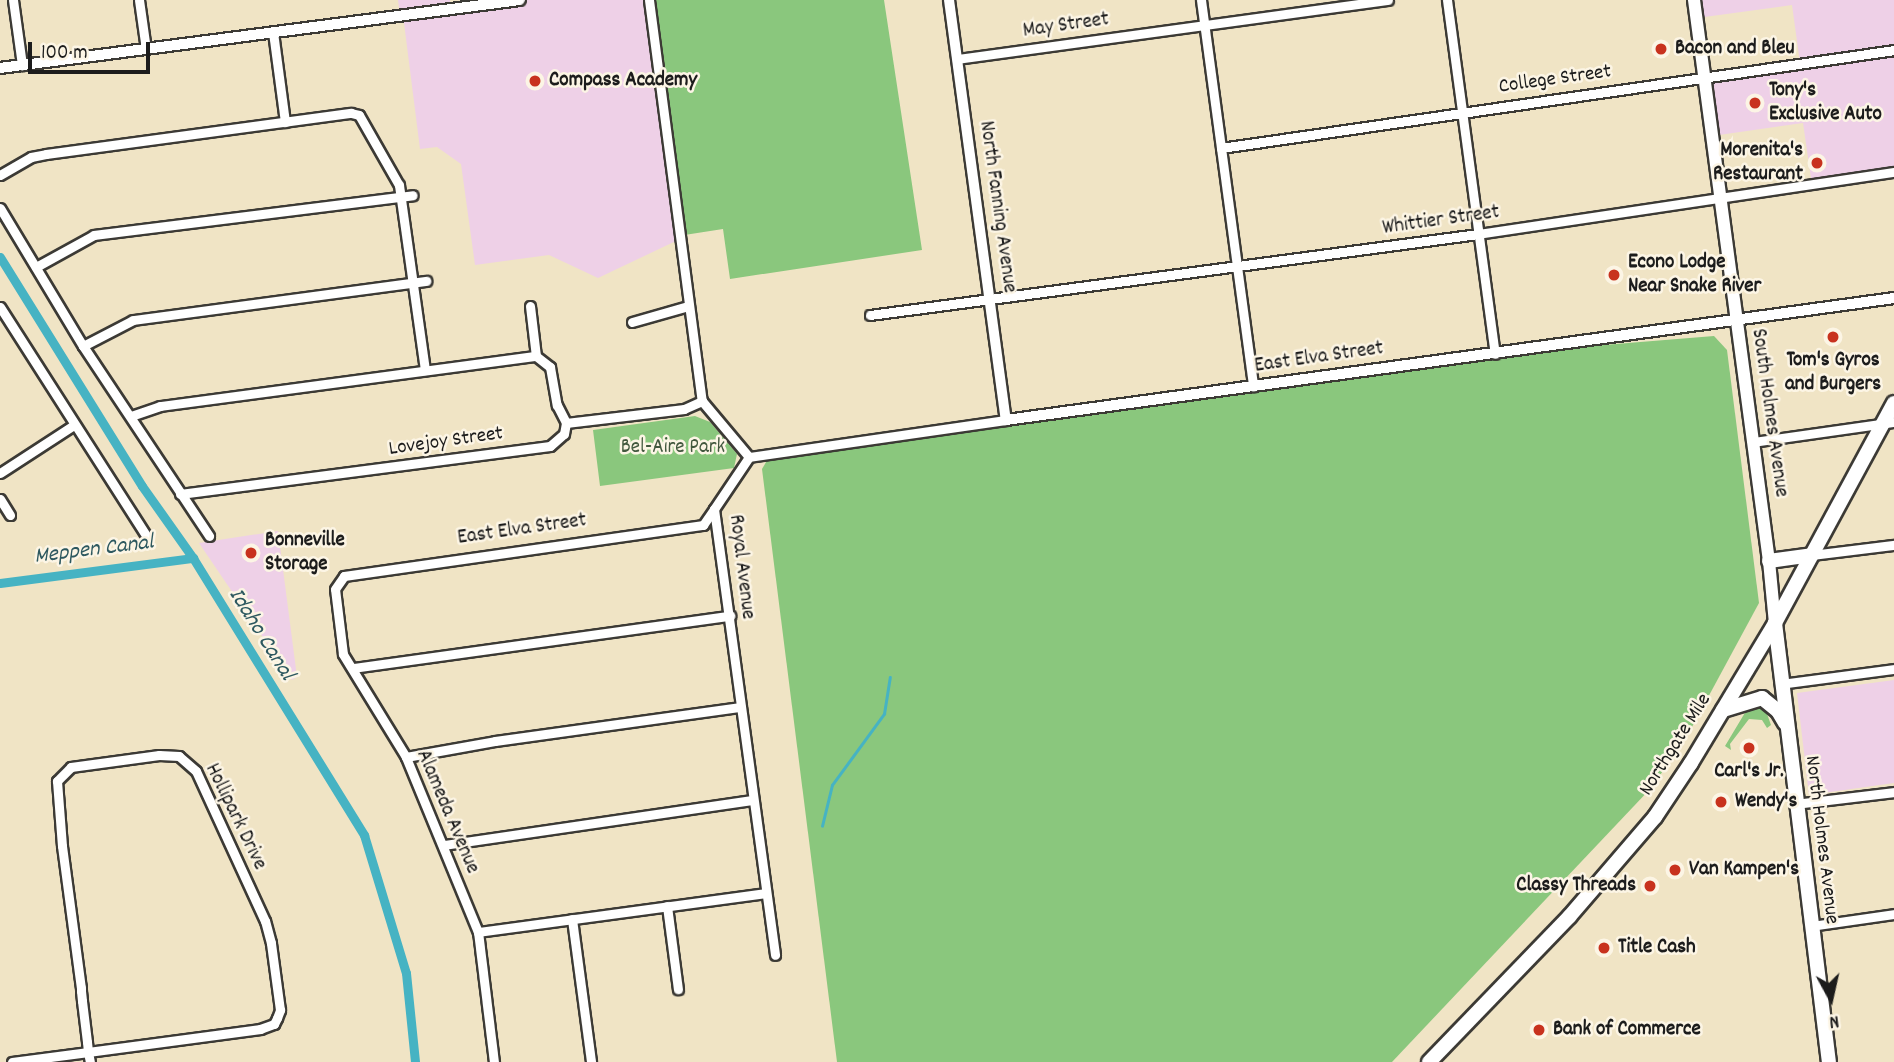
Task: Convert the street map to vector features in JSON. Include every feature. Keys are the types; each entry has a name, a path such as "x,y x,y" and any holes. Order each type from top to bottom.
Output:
{"main road":[{"name":"South Holmes Avenue","path":"1694,0 1775,623"},
{"name":"Northgate Mile","path":"1429,1062 1569,917 1639,838 1691,763 1775,623 1888,423 1894,403"},
{"path":"1769,561 1812,555"},
{"name":"North Holmes Avenue","path":"1775,623 1780,684 1829,1062"},
{"path":"1723,710 1740,702 1762,698 1778,712 1785,723"}],"street":[{"path":"13,0 22,65"},
{"path":"139,0 146,49"},
{"path":"0,68 520,0"},
{"path":"649,0 702,401 749,457"},
{"name":"North Fanning Avenue","path":"949,0 1006,420"},
{"path":"1201,0 1253,387"},
{"name":"May Street","path":"957,59 1388,0"},
{"path":"1447,0 1495,354"},
{"path":"273,32 285,122"},
{"name":"College Street","path":"1221,148 1894,50"},
{"path":"0,175 31,158 47,154 351,113 363,120 399,185 425,370"},
{"name":"Whittier Street","path":"870,315 1478,234 1894,173"},
{"path":"36,267 94,235 412,195"},
{"path":"0,208 83,346 209,536"},
{"path":"83,346 132,320 425,281"},
{"name":"East Elva Street","path":"749,457 1894,298"},
{"path":"530,306 536,356 550,367 557,405 566,423 684,409 702,401"},
{"path":"632,322 688,306"},
{"path":"0,307 146,537"},
{"path":"131,416 160,406 536,356"},
{"name":"Lovejoy Street","path":"180,494 550,446 564,434 566,423"},
{"path":"1753,442 1888,423"},
{"path":"0,473 74,425"},
{"name":"Royal Avenue","path":"749,457 715,509 775,955"},
{"path":"0,499 10,515"},
{"name":"East Elva Street","path":"335,589 344,576 703,525 715,509"},
{"path":"1812,555 1894,545"},
{"name":"Alameda Avenue","path":"335,589 343,654 406,757 478,932 494,1062"},
{"path":"353,668 730,616"},
{"path":"1780,684 1894,669"},
{"path":"406,757 495,741 741,707"},
{"name":"Hollipark Drive","path":"159,755 179,756 196,771 265,921 271,943 280,1010 277,1018 267,1028 89,1057 57,781 71,767 159,755"},
{"path":"1795,804 1894,792"},
{"path":"444,845 753,800"},
{"path":"478,932 765,893"},
{"path":"667,906 678,989"},
{"path":"1811,926 1894,914"},
{"path":"572,919 591,1062"},
{"path":"12,1062 89,1057"}],"shaded area":[{"name":"Compass Academy","path":"398,0 450,0 451,8 520,0 649,0 678,240 598,278 549,255 475,265 461,164 437,147 420,149 403,15 400,15"},
{"path":"1694,0 1894,0 1894,172 1812,185 1803,123 1712,136 1705,77 1800,63 1792,5 1697,18"},
{"path":"278,531 297,677 292,680 199,543"},
{"path":"1894,680 1894,783 1809,795 1797,693"}],"green space":[{"path":"649,0 884,0 922,250 730,279 723,229 678,236"},
{"path":"1714,336 1727,350 1759,603 1686,738 1651,788 1392,1062 837,1062 762,469 772,452 1495,354"},
{"name":"Bel-Aire Park","path":"695,416 710,422 737,454 734,468 600,486 593,430"},
{"path":"1760,705 1766,711 1771,725 1767,728 1762,720 1749,719 1730,744 1731,750 1725,746 1746,711"}],"waterway":[{"name":"Idaho Canal","path":"0,257 142,486 193,558 364,835 406,973 415,1062"},
{"name":"Meppen Canal","path":"0,583 193,558"},
{"path":"822,826 832,785 884,714 890,677"}],"place":[{"name":"Bacon and Bleu","path":"1661,49"},
{"name":"Compass Academy","path":"535,81"},
{"name":"Tony's Exclusive Auto","path":"1755,103"},
{"name":"Morenita's Restaurant","path":"1817,163"},
{"name":"Econo Lodge Near Snake River","path":"1614,275"},
{"name":"Tom's Gyros and Burgers","path":"1833,337"},
{"name":"Bonneville Storage","path":"251,553"},
{"name":"Carl's Jr.","path":"1749,748"},
{"name":"Wendy's","path":"1721,802"},
{"name":"Van Kampen's","path":"1675,870"},
{"name":"Classy Threads","path":"1650,886"},
{"name":"Title Cash","path":"1604,948"},
{"name":"Bank of Commerce","path":"1539,1030"}]}
